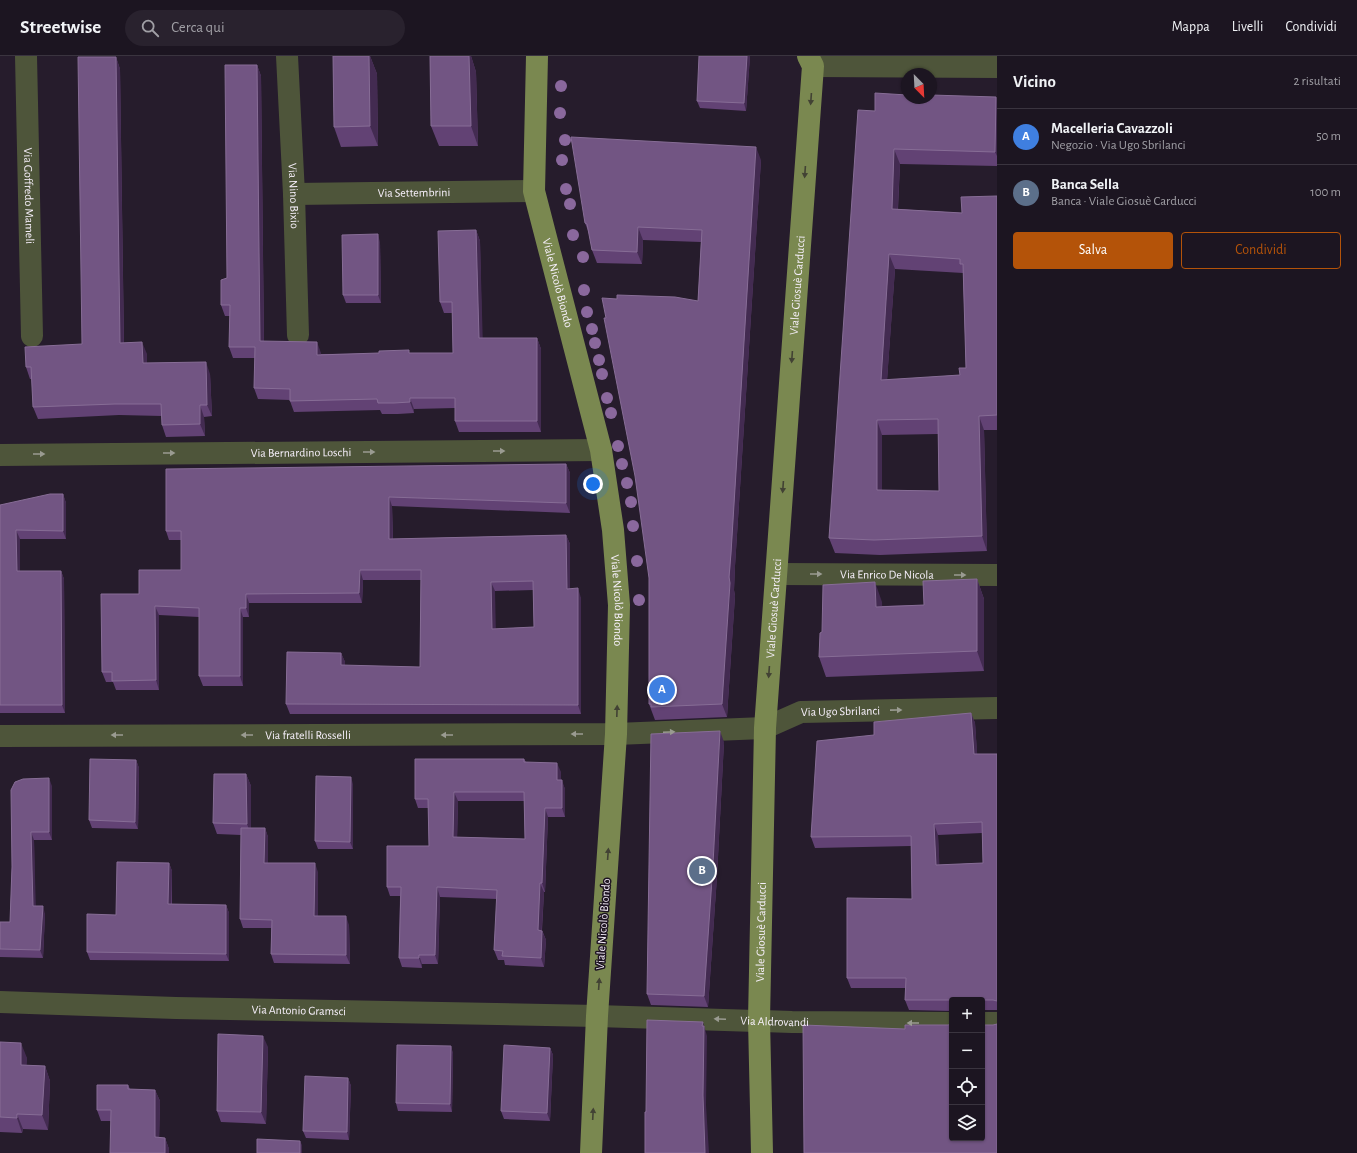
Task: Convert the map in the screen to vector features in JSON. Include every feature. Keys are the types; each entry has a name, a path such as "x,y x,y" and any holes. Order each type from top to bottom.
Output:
{"main road":[{"name":"Viale Nicolò Biondo","path":"537,56 534,191 601,450 613,530 619,605 616,734 597,1016 591,1153"},
{"name":"Viale Giosuè Carducci","path":"762,1153 759,1020 765,728 777,574 810,61"}],"street":[{"name":"Via Goffredo Mameli","path":"26,56 32,336"},
{"name":"Via Nino Bixio","path":"287,56 294,194 298,335"},
{"path":"810,61 898,61 997,67"},
{"name":"Via Settembrini","path":"294,194 534,191"},
{"name":"Via Bernardino Loschi","path":"0,454 601,450"},
{"name":"Via Enrico De Nicola","path":"777,574 997,575"},
{"name":"Via Ugo Sbrilanci","path":"616,734 765,728 801,712 997,708"},
{"name":"Via fratelli Rosselli","path":"0,736 616,734"},
{"name":"Via Antonio Gramsci","path":"0,1002 176,1008 597,1016"},
{"name":"Via Aldrovandi","path":"597,1016 792,1022 949,1023"},
{"path":"985,1023 997,1023"}],"building":[{"path":"333,56 369,56 370,126 334,127"},
{"path":"430,56 469,56 471,126 431,126"},
{"path":"699,56 747,56 744,103 697,101"},
{"path":"78,57 116,57 120,343 142,342 143,363 206,362 207,405 200,405 200,424 162,425 161,404 33,407 31,367 26,367 25,347 82,344"},
{"path":"225,65 257,65 260,341 317,342 317,355 379,353 379,351 409,350 409,353 453,353 452,302 440,302 438,231 476,230 479,338 537,338 537,421 455,421 455,398 410,398 410,402 394,403 378,403 377,399 290,401 290,389 254,388 255,347 229,347 230,305 221,305 221,280 227,278"},
{"path":"875,93 901,95 901,104 937,104 937,95 996,97 995,152 894,149 892,209 962,213 961,197 997,196 997,415 979,416 982,536 874,540 829,538 858,110 875,111","holes":["889,254 960,259 960,264 963,264 966,368 959,368 960,375 881,380","938,419 939,491 877,490 877,420"]},
{"path":"571,137 756,147 722,704 651,707 651,704 649,704 649,578 635,476 604,318 606,318 602,298 617,299 617,295 675,297 698,301 702,230 638,227 637,252 592,250 587,224 585,223"},
{"path":"378,234 378,295 343,295 342,235"},
{"path":"566,464 566,503 389,497 389,539 566,535 567,589 578,588 578,705 286,704 287,652 341,653 341,665 420,667 421,570 360,570 359,593 246,594 246,608 240,608 240,676 199,676 199,608 155,606 156,680 112,681 112,672 102,672 101,594 139,594 139,570 181,570 181,531 166,531 166,469","holes":["533,581 534,627 492,629 491,582"]},
{"path":"50,494 63,494 63,531 16,530 17,571 61,571 62,705 0,705 0,505"},
{"path":"977,579 977,651 819,657 820,633 822,632 823,585 875,582 876,607 924,605 923,581"},
{"path":"971,713 974,754 997,754 997,1001 985,1000 985,997 949,997 949,1000 905,1000 906,978 847,978 847,898 912,899 911,836 811,837 817,741 874,735 874,722","holes":["982,822 983,863 936,865 934,824"]},
{"path":"720,731 704,996 647,994 651,734"},
{"path":"90,759 136,760 135,822 89,820"},
{"path":"415,759 524,759 524,762 557,763 557,780 562,780 562,808 545,808 542,883 540,883 538,930 542,931 541,958 502,956 503,951 494,950 497,890 437,887 435,955 419,955 419,958 399,958 401,887 387,887 387,846 429,846 428,799 415,799","holes":["454,792 524,792 525,839 453,837"]},
{"path":"214,774 246,774 247,824 213,823"},
{"path":"316,776 351,777 350,842 315,841"},
{"path":"49,778 49,832 31,832 33,906 43,906 40,950 0,949 0,922 10,922 12,867 11,790 15,782 23,779"},
{"path":"241,828 265,828 264,863 315,863 314,916 346,916 346,955 271,954 272,920 240,919"},
{"path":"117,862 169,863 168,904 226,905 226,954 87,952 87,914 116,915"},
{"path":"647,1020 703,1022 705,1153 645,1153"},
{"path":"997,1024 997,1153 804,1153 803,1025 905,1029 905,1025 948,1025 949,1141 985,1141 985,1025"},
{"path":"218,1034 263,1036 261,1112 217,1111"},
{"path":"0,1042 21,1043 21,1065 45,1066 42,1115 17,1114 17,1118 0,1117"},
{"path":"397,1045 451,1046 450,1104 396,1103"},
{"path":"504,1045 550,1048 547,1113 501,1111"},
{"path":"305,1076 348,1078 347,1132 303,1131"},
{"path":"97,1085 128,1085 128,1089 155,1090 155,1137 165,1138 165,1153 110,1153 111,1110 97,1110"},
{"path":"257,1139 300,1141 300,1153 257,1153"}],"place":[{"name":"Macelleria Cavazzoli","path":"662,690"},
{"name":"Banca Sella","path":"702,871"}]}
